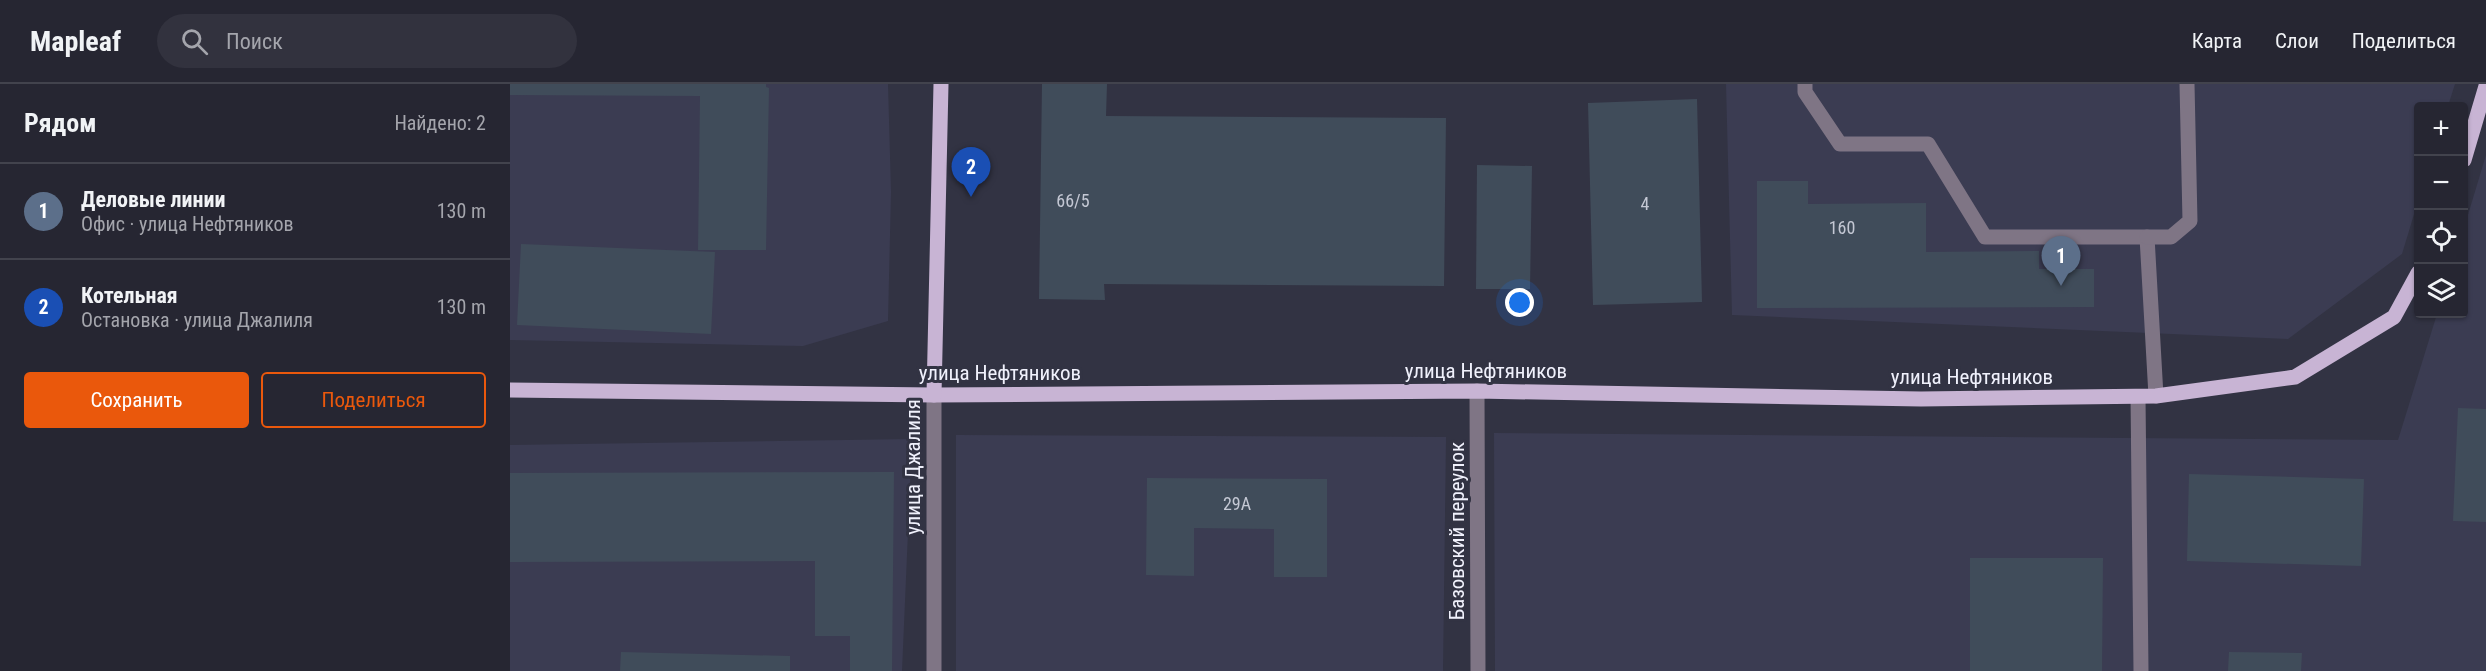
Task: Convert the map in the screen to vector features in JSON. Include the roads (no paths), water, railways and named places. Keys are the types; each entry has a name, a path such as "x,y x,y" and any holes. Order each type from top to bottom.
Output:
{"main road":[{"name":"улица Джалиля","path":"934,395 941,84"},
{"path":"2464,156 2486,86"},
{"name":"улица Нефтяников","path":"510,390 934,395 1477,391 1921,399 2156,396 2295,377 2394,317 2414,280"}],"street":[{"path":"1805,84 1805,92 1840,144 1928,144 1985,237 2171,237 2190,221 2187,84"},
{"path":"2147,237 2156,396"},
{"name":"Базовский переулок","path":"1477,391 1478,671"},
{"name":"улица Джалиля","path":"934,395 934,671"},
{"path":"2138,396 2141,671"}],"place":[{"name":"Котельная","path":"971,197"},
{"name":"Деловые линии","path":"2061,286"}]}
